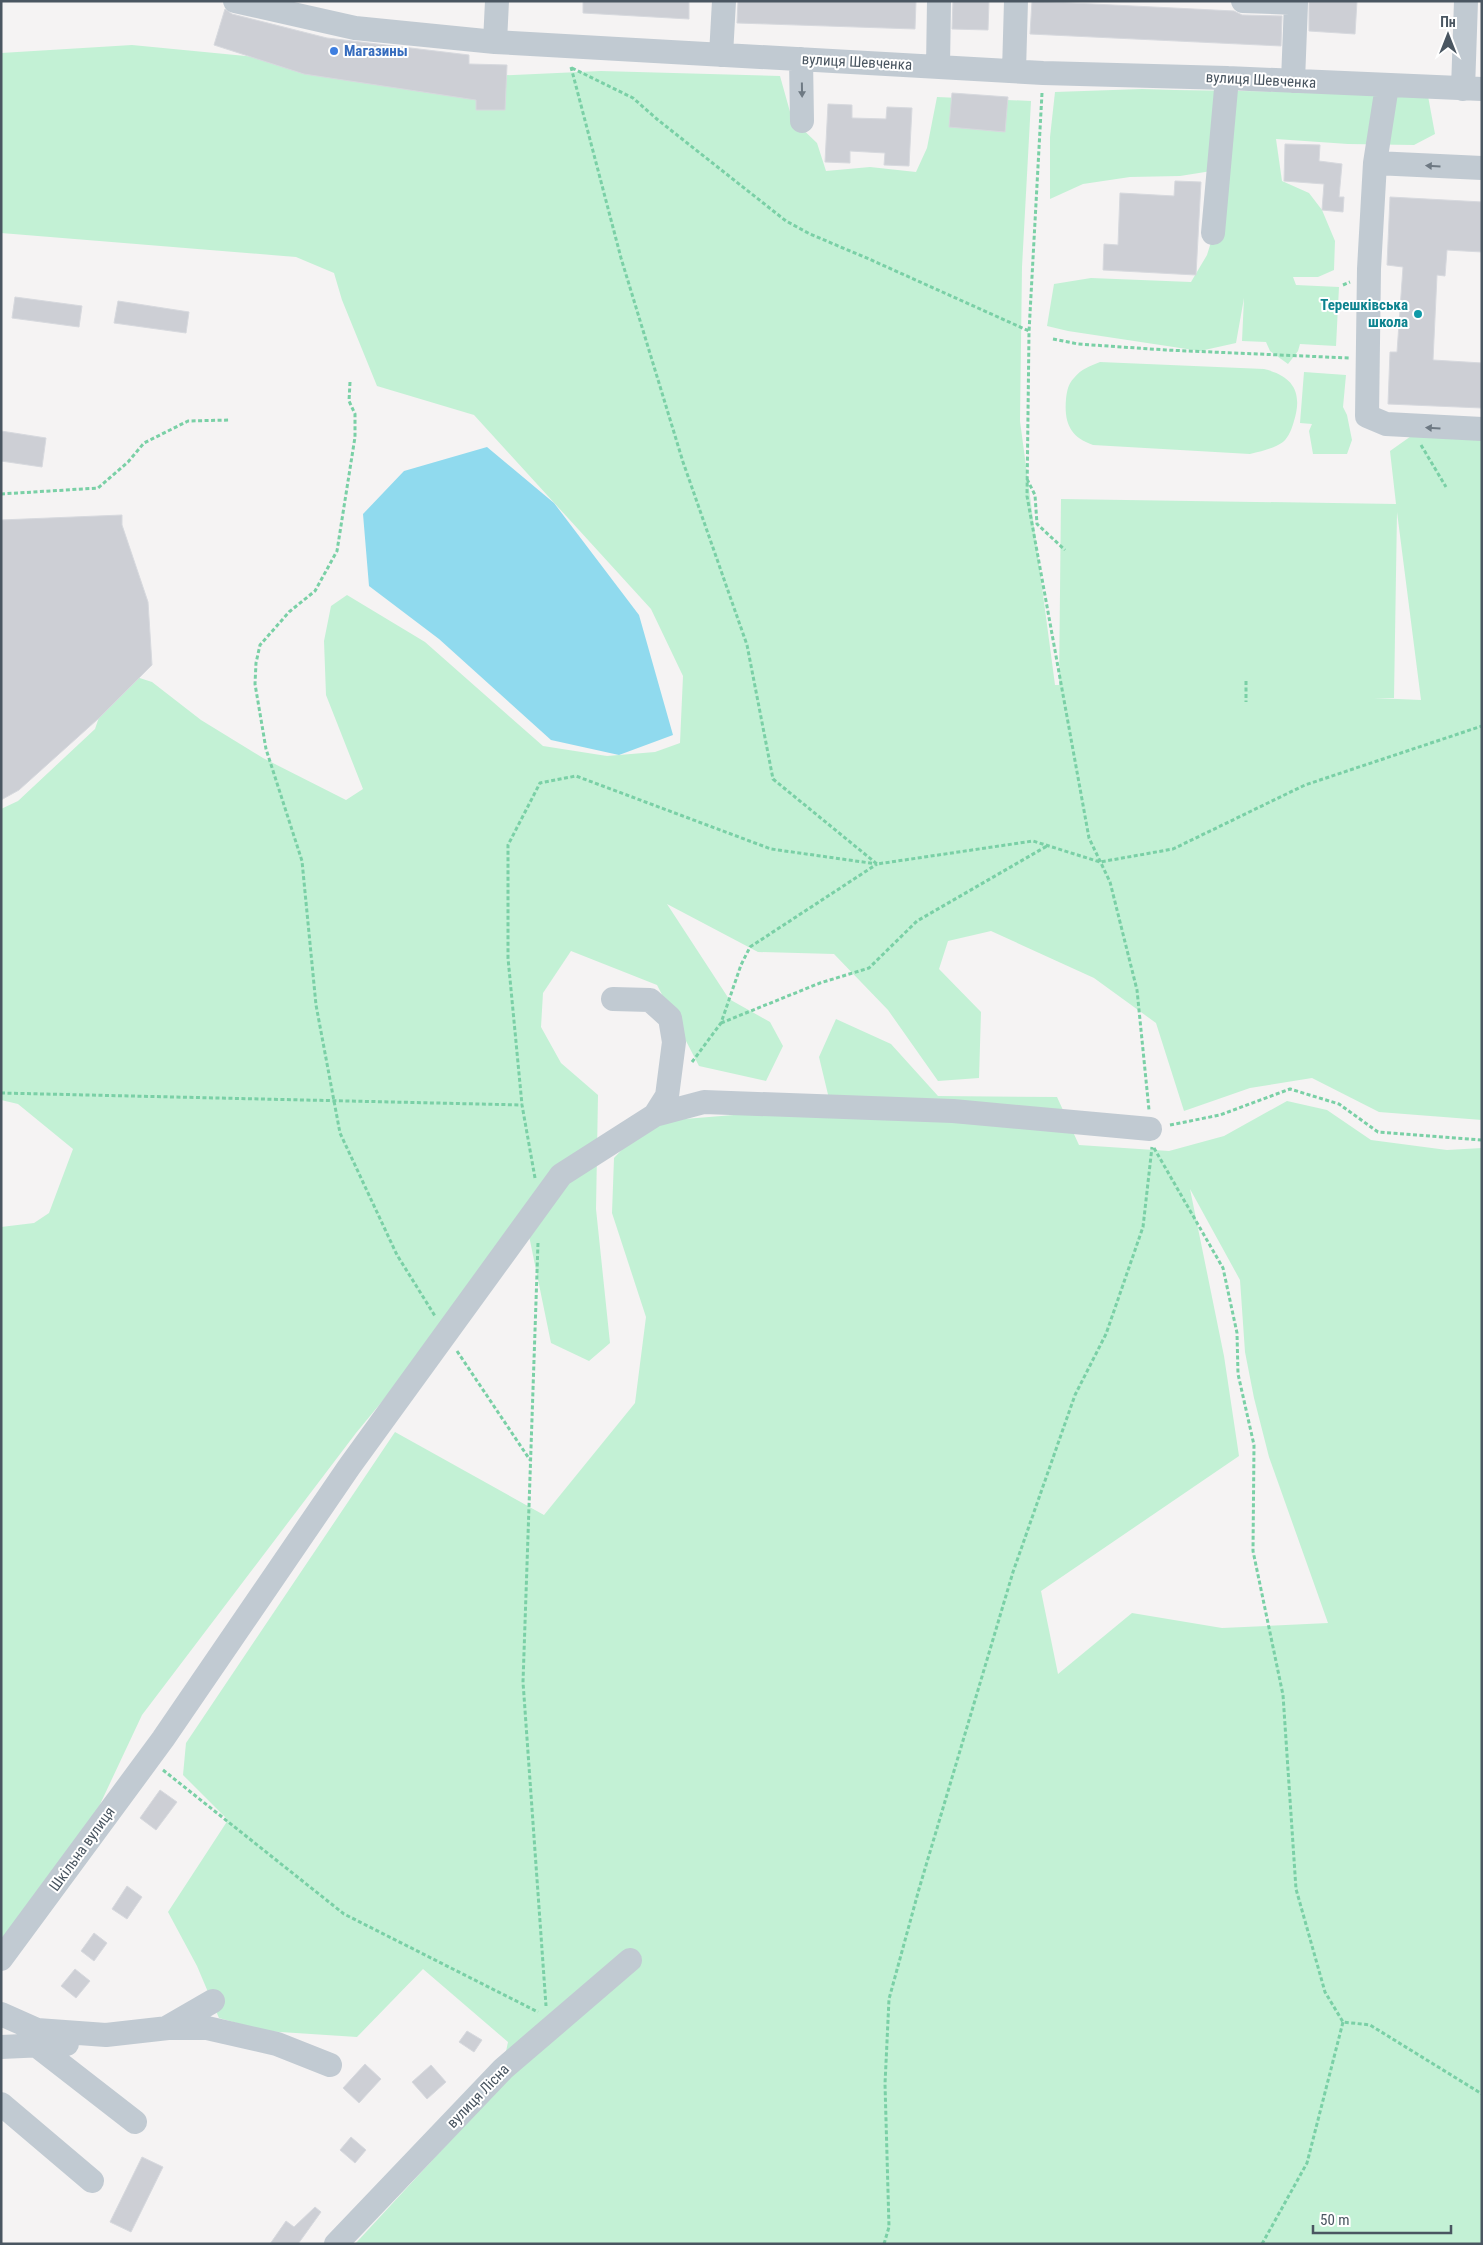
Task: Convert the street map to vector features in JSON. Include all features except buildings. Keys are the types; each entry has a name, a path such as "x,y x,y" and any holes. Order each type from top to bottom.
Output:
{"street":[{"name":"вулиця Шевченка","path":"235,1 355,28 495,42 1043,73 1227,78 1472,89"},
{"path":"495,42 497,1"},
{"path":"720,55 724,1"},
{"path":"938,67 939,1"},
{"path":"1014,71 1016,1"},
{"path":"1244,1 1296,3 1293,81"},
{"path":"1466,1 1472,89"},
{"path":"801,59 802,122"},
{"path":"1213,233 1227,78"},
{"path":"1387,86 1375,163 1369,269 1368,416 1386,424 1482,430"},
{"path":"1375,163 1482,168"},
{"path":"613,999 650,1000 670,1018 674,1042 667,1096 655,1114"},
{"path":"655,1114 704,1102 953,1110 1150,1129"},
{"name":"Шкільна вулиця","path":"1,1959 149,1759 349,1467 561,1175 655,1114"},
{"name":"вулиця Лісна","path":"336,2244 503,2069 630,1960"},
{"path":"1,2047 38,2046 150,2036 214,2001"},
{"path":"1,2016 37,2030 106,2036 164,2029 207,2028 277,2044 330,2065"},
{"path":"1,2016 135,2122"},
{"path":"1,2104 92,2181"}],"path":[{"path":"564,64 632,98 786,221 810,234 1029,332"},
{"path":"571,67 621,258 680,453 747,645 773,779 877,864"},
{"path":"1043,73 1029,332 1026,496 1089,838 1110,882 1137,990 1150,1129 1220,1115 1290,1089 1339,1104 1378,1132 1482,1140"},
{"path":"1053,339 1078,344 1166,350 1349,358"},
{"path":"350,382 349,401 355,414 355,437 337,552 315,591 289,612 260,646 256,663 255,684 266,749 302,861 316,1005 340,1133 397,1255 446,1334 530,1461"},
{"path":"1,494 98,488 128,462 144,443 188,421 230,420"},
{"path":"1408,426 1446,487"},
{"path":"1027,478 1035,495 1037,524 1065,550"},
{"path":"1246,681 1246,702"},
{"path":"546,2007 523,1682 539,1205 522,1105 508,958 508,846 540,783 576,776 771,849 877,864 1033,841 1100,862 1173,849 1306,785 1482,726"},
{"path":"721,1023 820,983 869,968 917,921 1048,846"},
{"path":"689,1067 721,1023 741,965 750,947 877,864"},
{"path":"1,1093 522,1105"},
{"path":"884,2244 889,2227 885,2084 889,1999 919,1889 1013,1572 1075,1396 1106,1334 1142,1227 1152,1144 1223,1268 1237,1332 1238,1374 1254,1445 1253,1551 1283,1695 1296,1889 1324,1992 1343,2022 1307,2163 1262,2244"},
{"path":"149,1759 344,1914 538,2012"},
{"path":"1343,2022 1370,2025 1482,2094"}],"green space":[{"path":"132,45 359,67 423,79 601,71 780,76 792,119 817,143 826,171 870,167 916,172 927,148 937,97 1031,101 1022,267 1020,421 1055,685 1059,685 1061,499 1396,504 1390,451 1414,434 1482,437 1482,1120 1379,1112 1312,1078 1250,1088 1184,1111 1156,1023 1094,978 991,931 948,941 939,969 981,1012 979,1078 938,1081 888,1010 834,954 758,952 667,904 729,999 770,1022 783,1046 766,1081 699,1066 657,985 571,951 543,993 541,1027 561,1063 598,1095 596,1209 610,1343 589,1361 551,1343 527,1226 356,1433 142,1715 80,1847 1,1950 1,1227 34,1223 49,1213 73,1149 18,1104 1,1100 1,809 18,801 95,729 115,670 152,682 201,720 263,758 346,800 363,789 326,695 324,641 331,606 347,595 425,642 543,746 607,756 655,752 680,743 683,676 651,609 474,415 377,386 342,300 334,273 296,257 1,233 1,53","holes":["1397,512 1421,700 1374,698 1394,698"]},
{"path":"1142,89 1428,96 1435,134 1414,145 1348,144 1276,139 1282,181 1309,193 1322,210 1335,241 1334,270 1318,277 1293,277 1296,285 1339,287 1336,346 1300,344 1298,351 1288,364 1270,351 1266,342 1242,341 1244,298 1236,343 1200,351 1068,331 1047,326 1054,284 1091,278 1191,282 1207,255 1226,194 1224,169 1180,176 1130,177 1083,184 1050,199 1050,137 1055,92"},
{"path":"1100,362 1264,369 1274,372 1289,381 1296,394 1296,411 1292,427 1289,435 1283,442 1271,448 1250,454 1093,445 1079,438 1070,428 1066,415 1066,399 1067,390 1072,380 1086,368"},
{"path":"1304,372 1346,375 1343,407 1347,415 1352,440 1347,454 1313,454 1309,431 1312,424 1300,423"},
{"path":"836,1019 891,1044 938,1096 1057,1097 1079,1145 1169,1151 1224,1136 1287,1101 1327,1110 1371,1140 1447,1150 1482,1148 1482,2244 355,2244 498,2089 508,2042 423,1969 357,2037 265,2031 219,2018 197,1966 168,1912 228,1820 183,1775 186,1743 395,1432 544,1515 635,1403 646,1317 612,1213 614,1158 648,1122 831,1107 819,1057","holes":["1190,1189 1240,1280 1245,1352 1269,1457 1328,1623 1222,1628 1132,1613 1058,1674 1041,1591 1239,1456 1224,1356"]}],"water":[{"path":"487,447 554,503 639,615 673,735 619,755 551,740 439,639 369,586 363,514 404,471"}],"place":[{"name":"Магазины","path":"334,51"},
{"name":"Терешківська школа","path":"1418,314"}]}
